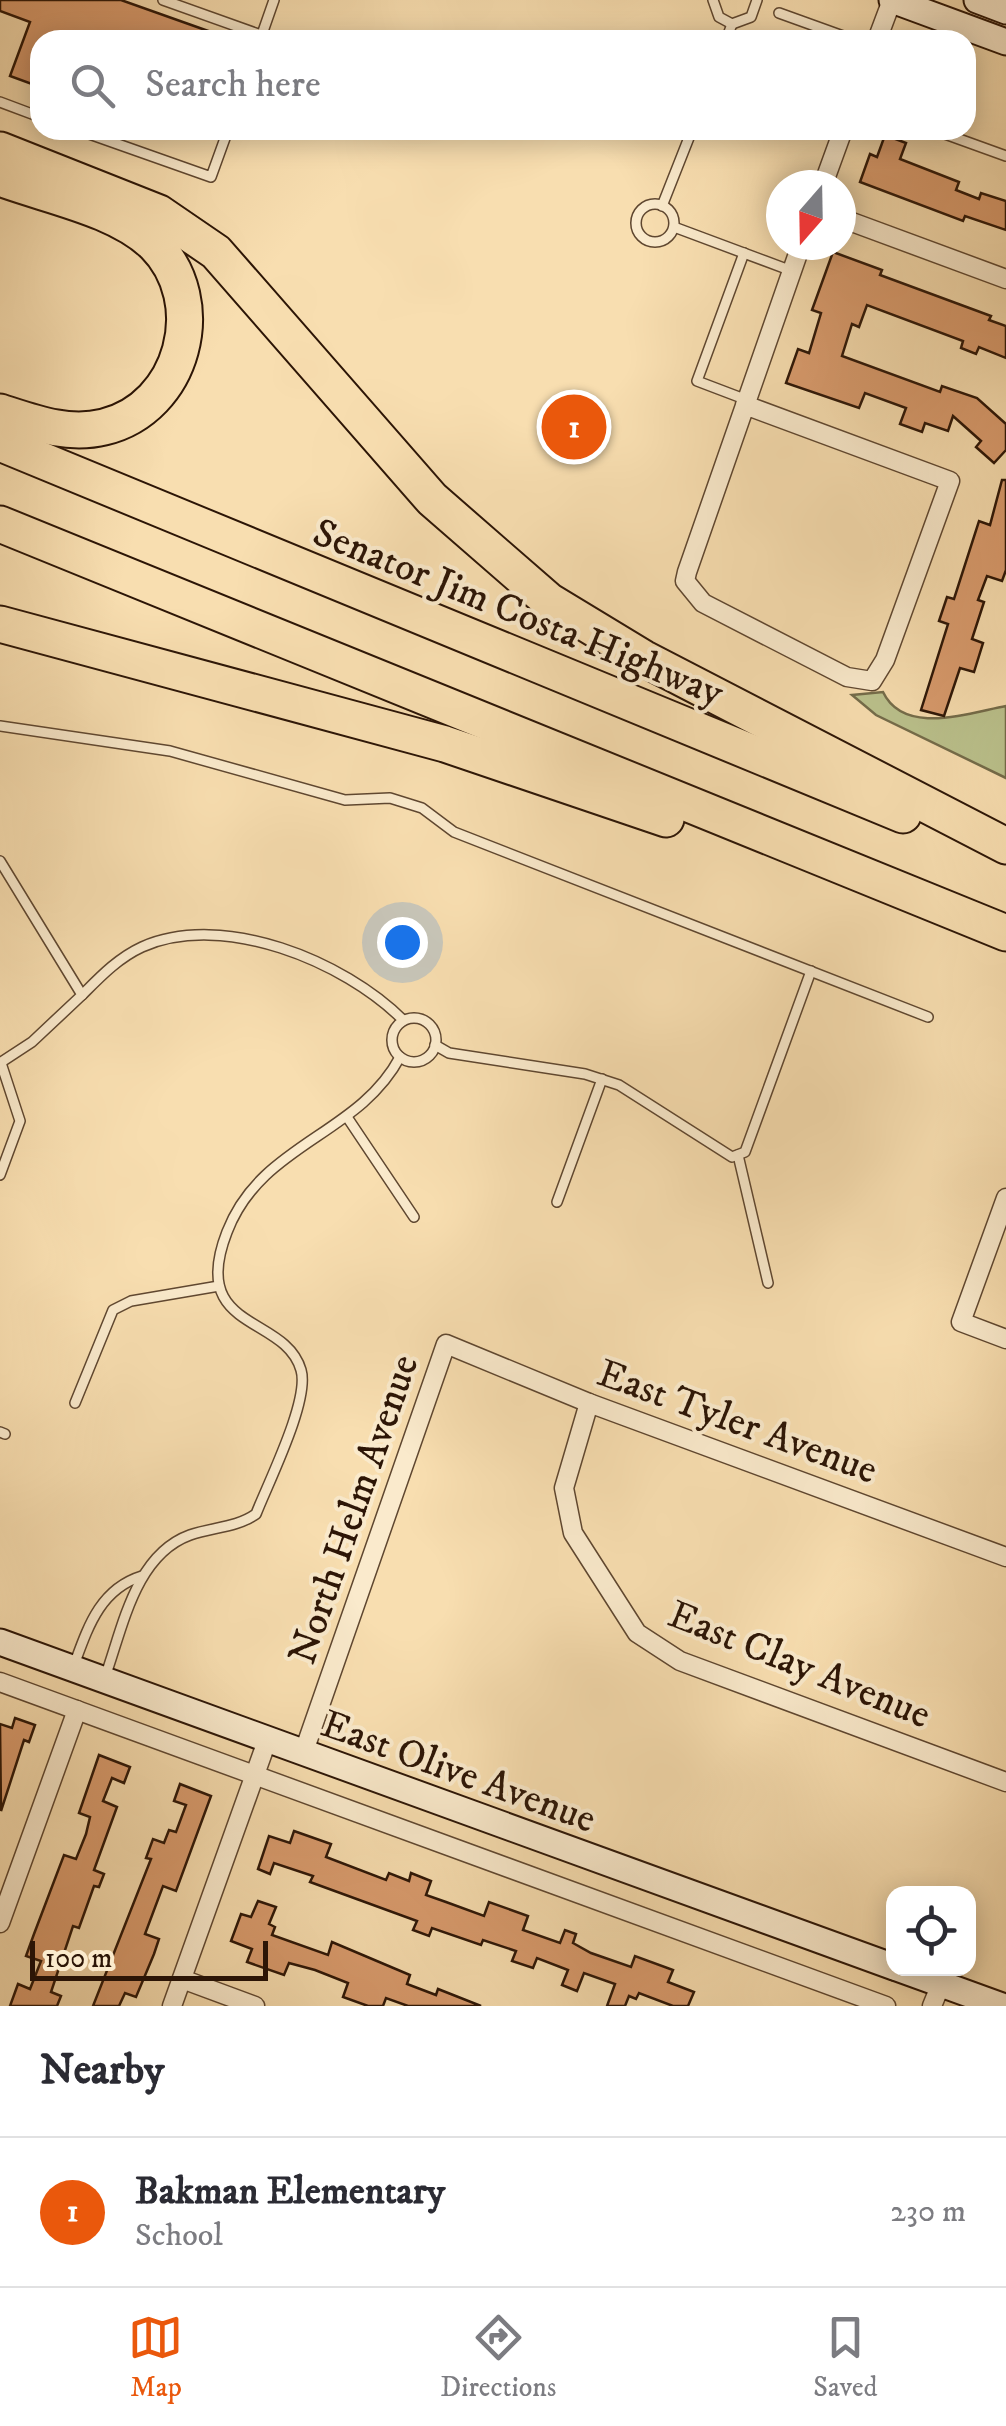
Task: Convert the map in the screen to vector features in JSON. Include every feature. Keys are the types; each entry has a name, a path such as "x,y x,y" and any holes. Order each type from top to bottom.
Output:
{"highway":[{"path":"0,150 158,214 216,252 432,498 549,602 643,658 1006,846"},
{"path":"0,178 117,220 151,242 178,283 186,322 174,370 150,403 120,422 85,431 64,430 0,412"},
{"name":"Senator Jim Costa Highway","path":"0,443 1006,858"},
{"path":"0,524 1006,936"},
{"path":"0,624 445,744 1006,936"}],"main road":[{"path":"892,0 973,30"},
{"path":"977,0 1006,10"},
{"path":"976,31 1006,42"},
{"name":"East Olive Avenue","path":"0,1642 886,1964"},
{"name":"East Olive Avenue","path":"908,1976 936,1995 1002,2006"}],"street":[{"path":"881,30 892,0"},
{"path":"828,170 839,140"},
{"path":"856,224 1006,279"},
{"path":"746,402 950,481 884,660 872,682 847,676 703,603 688,590 687,572 746,402 796,260"},
{"path":"1006,1198 961,1322 1006,1338"},
{"name":"East Tyler Avenue","path":"446,1344 589,1403 1006,1558"},
{"name":"North Helm Avenue","path":"303,1754 446,1344"},
{"name":"East Clay Avenue","path":"589,1403 564,1488 570,1518 573,1532 637,1634 680,1660 1006,1782"},
{"path":"0,1682 886,2006"},
{"path":"0,1923 77,1710"},
{"path":"172,2006 267,1740"},
{"path":"182,1979 255,2006"}],"lane":[{"path":"163,0 240,30"},
{"path":"264,30 274,0"},
{"path":"710,1 719,18 732,24 752,17 757,0"},
{"path":"779,13 826,30"},
{"path":"730,30 732,24"},
{"path":"0,102 30,113"},
{"path":"106,140 211,177 224,140"},
{"path":"662,206 688,140"},
{"path":"962,140 1006,156"},
{"path":"662,206 642,210 637,221 640,234 650,241 662,241 674,227"},
{"path":"662,206 672,215 674,227"},
{"path":"674,227 792,271"},
{"path":"744,253 697,381 746,402"},
{"path":"0,726 170,750 345,800 390,798 422,808 454,832 928,1017"},
{"path":"0,861 82,994"},
{"path":"0,1174 20,1121 0,1063 32,1042 120,959 144,946 196,934 252,940 306,958 375,992 403,1020"},
{"path":"403,1020 417,1018 430,1024 435,1045 449,1054 619,1084 732,1157 745,1152 811,971"},
{"path":"400,1057 392,1038 403,1020"},
{"path":"400,1057 420,1061 435,1045"},
{"path":"104,1680 142,1576 168,1545 243,1523 256,1514 301,1393 302,1370 289,1351 226,1304 219,1286 226,1234 254,1185 296,1146 347,1117 386,1084 400,1057"},
{"path":"557,1202 602,1079"},
{"path":"347,1117 414,1217"},
{"path":"738,1155 768,1284"},
{"path":"74,1403 112,1310 131,1302 219,1286"},
{"path":"72,1669 103,1602 125,1582 142,1576"}],"green space":[{"path":"883,692 893,706 921,718 1006,706 1006,778 876,715 852,695"}],"building":[{"path":"0,0 121,0 205,30 30,30 30,83 10,76 30,22 0,11"},
{"path":"883,140 906,143 900,159 959,182 956,190 979,199 981,193 1006,201 1006,230 965,216 963,221 860,182 870,154 877,157"},
{"path":"830,260 855,260 882,270 880,275 991,316 989,320 1006,326 1006,358 979,347 976,354 961,348 963,341 867,305 859,327 852,324 842,356 940,392 942,386 977,398 1006,424 1006,450 994,463 976,447 981,441 953,416 948,431 925,423 922,432 900,424 906,408 865,393 859,408 786,383 798,349 809,353 821,313 812,310"},
{"path":"1002,480 1006,480 1006,570 1002,581 987,576 978,600 984,602 972,639 983,643 974,672 960,668 944,716 921,710 948,624 939,621 947,597 954,599 979,521 990,525"},
{"path":"15,1718 35,1725 29,1742 24,1740 1,1811 0,1724 12,1728"},
{"path":"99,1755 130,1767 124,1783 112,1778 103,1801 117,1807 94,1870 104,1874 99,1887 94,1886 79,1928 73,1926 51,1992 61,1996 57,2006 10,2006 18,1984 30,1989 41,1961 26,1956 64,1855 76,1859 86,1834 90,1817 79,1813"},
{"path":"180,1784 211,1796 176,1891 163,1886 145,1934 159,1939 154,1954 136,1997 125,1993 119,2006 93,2006 151,1859 146,1858 153,1839 164,1843 169,1830 176,1832 186,1805 174,1801"},
{"path":"294,1831 331,1844 326,1857 386,1880 389,1873 409,1881 411,1873 431,1881 426,1895 484,1916 489,1902 528,1916 523,1930 560,1943 565,1930 576,1934 573,1943 591,1953 631,1967 635,1956 673,1970 668,1982 694,1992 688,2006 673,2006 639,1993 636,1999 629,1996 625,2006 607,2006 615,1984 584,1973 577,1991 562,1985 568,1970 537,1958 533,1968 512,1961 516,1951 483,1940 481,1945 432,1928 429,1936 413,1930 417,1921 310,1882 313,1876 274,1863 270,1874 258,1869 269,1836 290,1843"},
{"path":"258,1901 276,1907 269,1924 275,1927 272,1935 328,1955 332,1942 410,1975 407,1984 436,1995 438,1989 481,2006 408,2006 386,1998 383,2006 368,2006 343,1997 348,1983 315,1970 289,1963 284,1975 247,1962 252,1949 231,1941 241,1914 251,1917"}],"place":[{"name":"Bakman Elementary","path":"574,427"}]}
